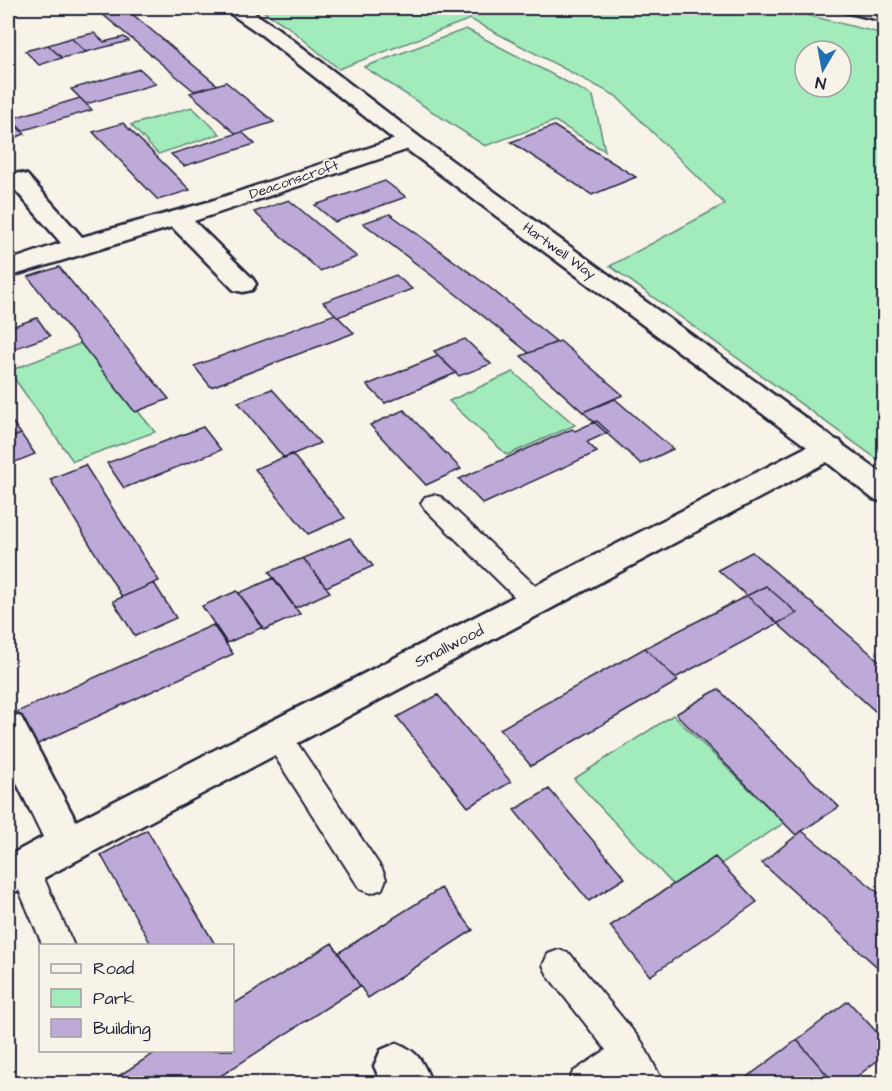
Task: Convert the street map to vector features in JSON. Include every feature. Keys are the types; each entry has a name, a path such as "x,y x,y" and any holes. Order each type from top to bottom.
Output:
{"street":[{"name":"Hartwell Way","path":"235,8 270,32 410,141 885,491"},
{"path":"852,8 885,15"},
{"name":"Deaconscroft","path":"8,269 77,246 178,219 286,185 410,141"},
{"path":"19,180 77,246"},
{"path":"178,219 243,284"},
{"name":"Smallwood","path":"16,871 829,448"},
{"path":"8,728 67,844"}],"lane":[{"path":"433,503 535,601"},
{"path":"277,736 371,879"},
{"path":"16,871 58,944"},
{"path":"559,964 630,1053 646,1083"},
{"path":"585,1083 630,1053"}],"green space":[{"path":"258,8 778,8 884,34 884,464 610,266 725,204 616,96 470,19 339,69 287,26"},
{"path":"466,29 593,96 605,151 555,121 485,146 364,67"},
{"path":"192,107 220,134 158,154 131,125"},
{"path":"82,343 155,432 73,461 9,371"},
{"path":"513,372 575,425 507,455 449,401"},
{"path":"673,715 784,823 679,891 574,779"}],"building":[{"path":"95,8 125,8 217,85 194,91"},
{"path":"94,33 104,42 124,37 129,41 86,52 71,38"},
{"path":"71,38 86,52 62,58 48,45"},
{"path":"48,45 62,58 39,65 25,51"},
{"path":"140,69 156,84 86,104 71,89"},
{"path":"226,82 274,122 236,134 190,93"},
{"path":"80,98 92,110 21,131 10,119"},
{"path":"12,120 25,134 8,140 8,122"},
{"path":"123,123 190,190 158,200 93,132"},
{"path":"554,126 636,177 592,195 511,142"},
{"path":"242,132 255,144 184,166 171,154"},
{"path":"385,181 406,197 335,222 315,205"},
{"path":"289,200 357,257 320,271 254,212"},
{"path":"390,214 484,283 557,342 529,353 363,223"},
{"path":"59,267 169,399 135,412 28,277"},
{"path":"396,275 412,289 338,317 323,302"},
{"path":"335,314 354,333 211,387 194,366"},
{"path":"37,318 50,336 8,351 8,328"},
{"path":"465,339 491,364 459,376 434,351"},
{"path":"560,341 623,395 583,412 521,356"},
{"path":"438,356 456,373 385,403 367,385"},
{"path":"272,389 320,443 284,458 238,402"},
{"path":"615,399 673,449 641,464 583,412"},
{"path":"404,410 461,469 426,485 370,425"},
{"path":"8,416 21,434 8,439"},
{"path":"597,421 609,432 587,442 597,452 483,504 459,479 572,429 575,431"},
{"path":"203,427 221,450 124,488 107,463"},
{"path":"21,434 35,454 8,465 8,439"},
{"path":"292,454 345,518 308,534 255,469"},
{"path":"85,465 159,581 122,597 50,479"},
{"path":"350,538 373,566 326,587 303,558"},
{"path":"752,552 884,665 884,719 718,570"},
{"path":"303,558 330,592 295,608 269,572"},
{"path":"274,578 300,614 264,630 239,593"},
{"path":"154,583 176,618 135,636 113,601"},
{"path":"766,586 797,613 675,678 645,648"},
{"path":"237,591 263,627 227,643 202,606"},
{"path":"213,625 233,654 27,749 10,715"},
{"path":"645,648 678,681 531,766 500,729"},
{"path":"718,689 839,807 796,835 676,714"},
{"path":"438,695 511,782 468,807 397,717"},
{"path":"549,789 625,878 589,901 514,810"},
{"path":"147,830 215,944 151,944 101,855"},
{"path":"802,831 884,897 884,973 762,863"},
{"path":"715,857 757,902 650,976 610,926"},
{"path":"441,888 473,930 368,998 338,953"},
{"path":"332,943 360,986 208,1084 106,1084 156,1052 234,1052 234,1004"},
{"path":"848,1001 884,1040 884,1055 848,1084 835,1084 797,1040"},
{"path":"797,1040 835,1084 744,1084 742,1081"}]}
